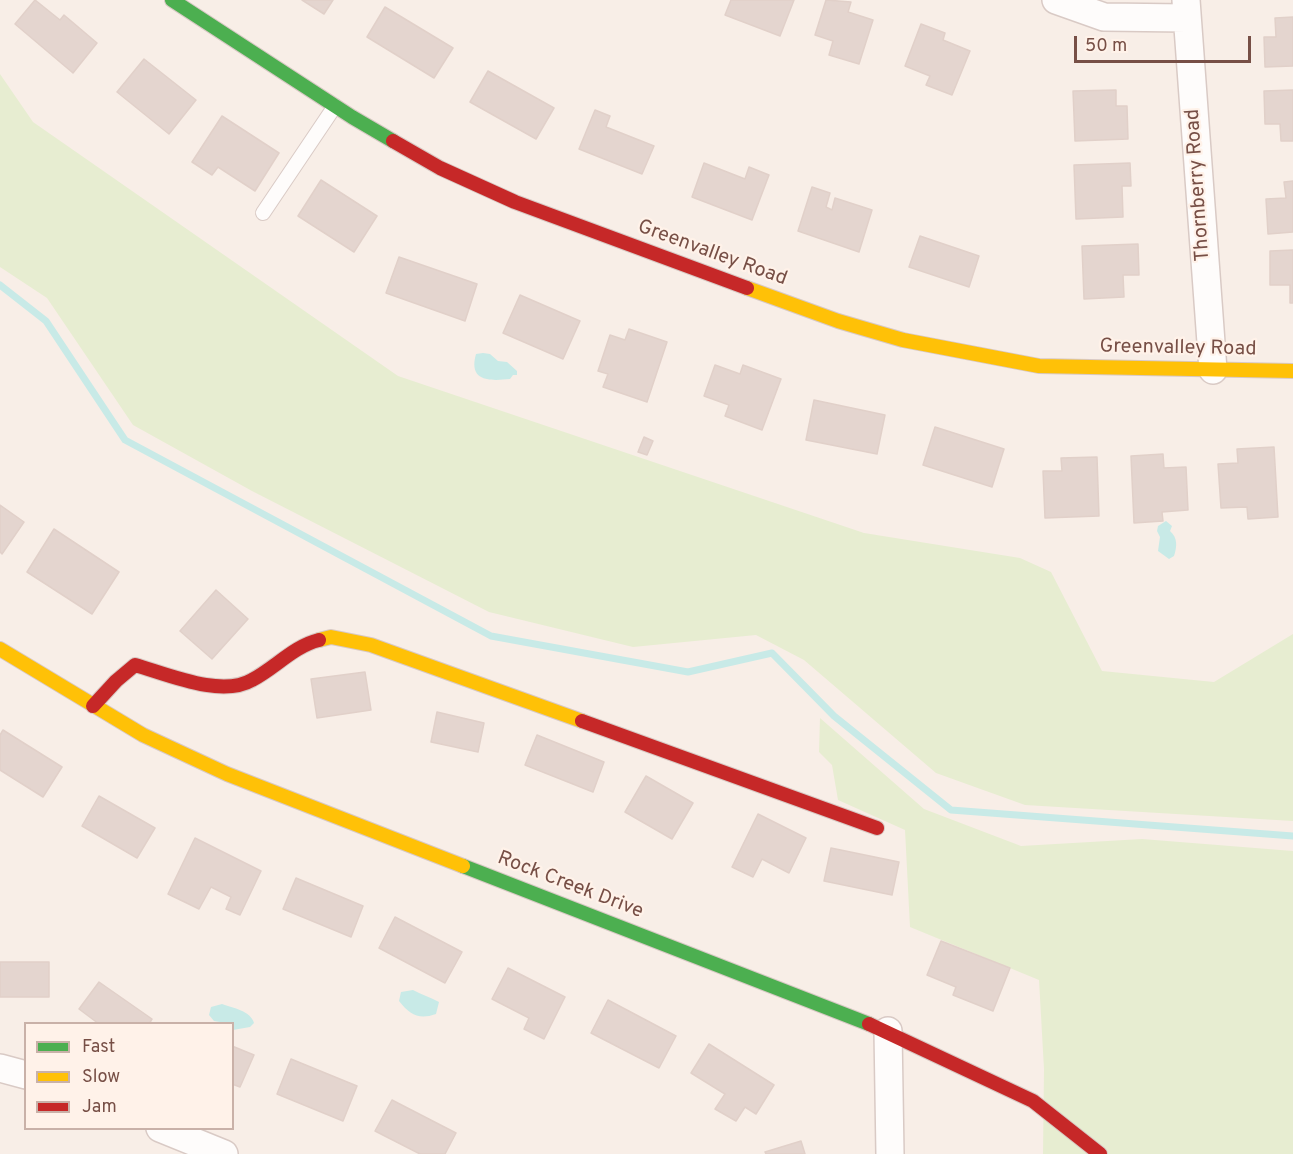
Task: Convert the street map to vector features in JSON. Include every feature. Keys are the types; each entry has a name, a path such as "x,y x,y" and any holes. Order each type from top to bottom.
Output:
{"street":[{"name":"Greenvalley Road","path":"172,0 335,106 440,168 515,202 838,321 903,340 1039,366 1293,371"},
{"path":"1056,0 1104,17 1186,9"},
{"name":"Thornberry Road","path":"1186,9 1213,370"},
{"path":"93,706 116,681 135,665 206,685 234,687 251,681 307,643 331,637 371,645 877,828"},
{"name":"Rock Creek Drive","path":"0,649 143,735 227,774 888,1031 1034,1101 1100,1154"},
{"path":"888,1031 890,1154"},
{"path":"0,1068 24,1074"},
{"path":"164,1130 197,1149 224,1154"}],"lane":[{"path":"263,213 335,106"}],"green space":[{"path":"0,74 33,122 398,376 864,533 1020,558 1051,572 1102,671 1214,682 1293,634 1293,821 1025,805 936,773 804,660 756,635 633,647 489,612 252,491 133,425 47,298 0,267"},
{"path":"820,718 924,809 1021,846 1142,839 1293,851 1293,1154 1043,1154 1044,1069 1039,980 910,927 905,830 838,800 832,765 819,752"}],"water":[{"path":"476,354 490,354 498,361 507,362 517,371 517,375 502,380 482,378 475,370 474,363"},
{"path":"1166,521 1172,526 1170,531 1176,543 1174,556 1169,559 1158,551 1160,537 1157,531 1158,526"},
{"path":"413,990 439,1002 436,1014 415,1015 403,1006 399,1001 401,992"},
{"path":"222,1004 236,1009 249,1016 254,1023 250,1027 234,1030 234,1022 214,1021 209,1015 211,1007"}],"building":[{"path":"35,0 60,20 64,15 97,43 73,73 15,24"},
{"path":"302,0 333,0 324,14"},
{"path":"731,0 794,0 780,36 725,15"},
{"path":"826,0 851,2 848,12 873,20 859,64 829,55 833,41 815,35"},
{"path":"385,7 453,48 434,78 367,37"},
{"path":"1293,17 1293,66 1265,67 1264,37 1276,37 1275,18"},
{"path":"921,24 945,33 943,40 970,51 952,95 926,85 930,76 905,66"},
{"path":"144,59 196,100 169,134 117,92"},
{"path":"488,71 554,108 536,139 470,102"},
{"path":"1116,90 1116,106 1127,106 1128,139 1075,141 1073,91"},
{"path":"1293,90 1293,141 1281,141 1280,124 1265,124 1264,91"},
{"path":"595,110 610,116 606,127 654,146 642,174 579,149"},
{"path":"222,116 279,153 255,191 218,167 212,175 192,162"},
{"path":"704,163 745,179 749,167 769,175 752,220 692,197"},
{"path":"1130,163 1131,186 1122,186 1123,217 1076,219 1074,165"},
{"path":"321,180 377,216 354,252 298,216"},
{"path":"1293,181 1293,232 1268,234 1266,199 1286,198 1284,182"},
{"path":"812,187 830,193 826,207 832,210 835,198 872,210 859,252 798,231"},
{"path":"920,236 979,256 969,287 909,267"},
{"path":"1138,244 1139,275 1123,275 1124,297 1084,299 1082,246"},
{"path":"1293,250 1293,303 1290,303 1290,285 1270,285 1270,251"},
{"path":"399,257 477,284 465,321 386,293"},
{"path":"520,295 580,321 563,359 503,333"},
{"path":"629,329 667,342 647,402 603,387 608,374 598,371 610,335 625,340"},
{"path":"715,365 740,374 743,365 781,379 762,430 725,416 729,405 704,396"},
{"path":"814,400 885,415 877,454 806,440"},
{"path":"935,427 1004,449 992,487 923,465"},
{"path":"644,437 653,441 647,455 638,452"},
{"path":"1274,447 1278,517 1248,519 1247,507 1221,508 1218,464 1238,463 1237,449"},
{"path":"1163,454 1164,468 1186,467 1188,510 1162,512 1163,521 1134,523 1131,456"},
{"path":"1097,457 1099,516 1045,518 1043,471 1062,471 1061,458"},
{"path":"0,505 24,522 2,554 0,552"},
{"path":"54,529 119,572 92,614 27,572"},
{"path":"216,590 248,619 212,659 180,631"},
{"path":"365,672 371,710 317,718 311,679"},
{"path":"437,712 484,723 478,752 431,742"},
{"path":"3,730 62,767 43,797 0,770 0,735"},
{"path":"537,735 604,762 593,792 525,765"},
{"path":"646,776 693,803 672,839 625,812"},
{"path":"99,796 155,828 137,858 82,826"},
{"path":"758,814 806,838 789,873 762,859 753,877 732,867"},
{"path":"195,838 261,871 240,915 226,909 231,897 211,887 199,909 168,894"},
{"path":"831,848 899,862 892,895 824,881"},
{"path":"296,878 363,906 351,937 283,909"},
{"path":"395,917 462,952 445,983 379,948"},
{"path":"941,941 1010,968 993,1011 953,995 956,987 927,975"},
{"path":"0,962 49,962 49,997 0,997"},
{"path":"508,968 565,997 544,1039 524,1029 529,1018 492,999"},
{"path":"99,982 152,1019 150,1022 96,1022 79,1009"},
{"path":"608,1000 676,1036 659,1068 591,1033"},
{"path":"709,1044 774,1085 756,1114 745,1107 736,1121 715,1109 725,1094 691,1073"},
{"path":"234,1047 254,1055 240,1087 234,1085"},
{"path":"291,1059 357,1086 343,1121 277,1094"},
{"path":"392,1100 456,1133 445,1154 420,1154 375,1131"},
{"path":"801,1141 805,1154 766,1154 765,1152"}],"waterway":[{"path":"0,285 46,321 125,440 491,636 688,672 772,653 834,716 951,810 1293,836"}],"traffic: fast":[{"path":"172,0 352,117 393,141"},
{"path":"463,866 869,1024"}],"traffic: slow":[{"path":"747,288 838,321 903,340 1039,366 1293,371"},
{"path":"319,640 331,637 371,645 582,721"},
{"path":"0,649 143,735 227,774 463,866"}],"traffic: jam":[{"path":"393,141 440,168 515,202 747,288"},
{"path":"93,706 116,681 135,665 194,683 225,687 252,680 301,647 319,640"},
{"path":"582,721 877,828"},
{"path":"869,1024 1033,1101 1100,1154"}]}
